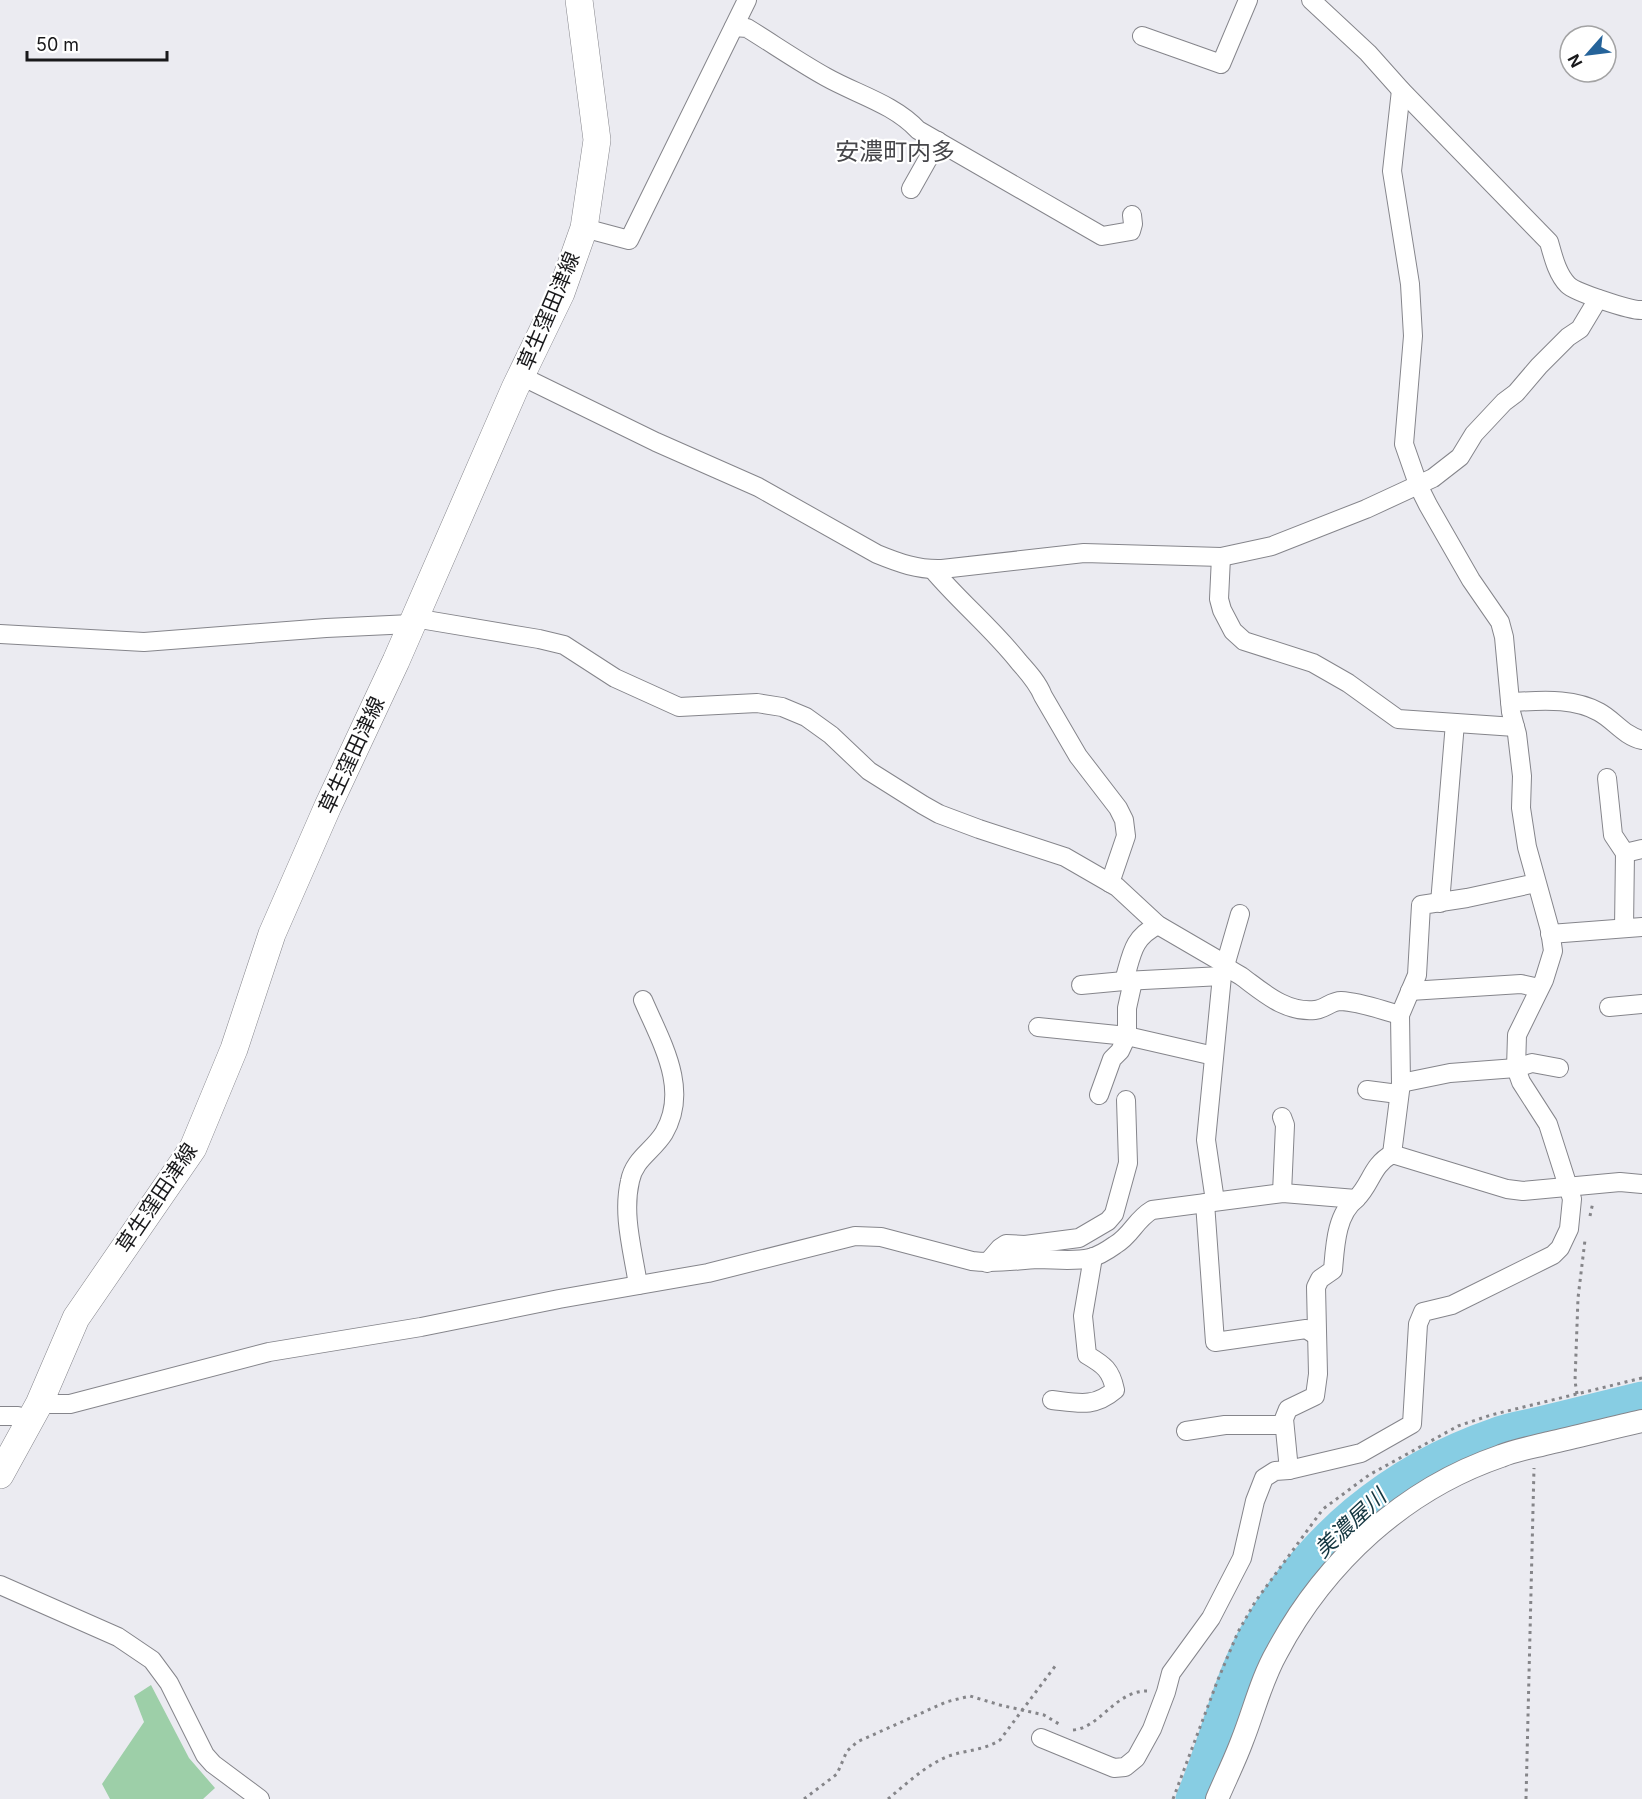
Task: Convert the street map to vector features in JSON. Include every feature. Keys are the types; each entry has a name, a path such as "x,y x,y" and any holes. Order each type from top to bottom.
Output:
{"main road":[{"name":"草生窪田津線","path":"0,1475 34,1412 76,1318 193,1148 234,1049 272,934 521,376 561,293 584,228 597,140 579,0"}],"street":[{"path":"584,228 629,240 747,0"},
{"path":"1142,36 1221,64 1248,0"},
{"path":"1311,0 1368,53 1549,242 1558,270 1568,286 1598,298 1642,310"},
{"path":"734,27 747,28 826,77 885,106 918,130 1102,236 1131,231 1134,224 1132,215"},
{"path":"1041,1738 1114,1768 1125,1767 1136,1758 1152,1729 1167,1691 1171,1673 1211,1618 1242,1558 1255,1501 1264,1478 1275,1471 1289,1470 1361,1453 1412,1424 1418,1324 1423,1312 1452,1305 1553,1255 1560,1248 1569,1229 1572,1199 1548,1124 1521,1082 1516,1068 1517,1035 1544,980 1553,951 1527,847 1504,637 1500,622 1471,580 1418,485 1404,444 1413,336 1410,285 1392,171 1401,90"},
{"path":"911,189 938,141"},
{"path":"521,376 656,442 732,475 877,554 900,564 933,570 1084,553 1221,557 1272,546 1366,509 1433,478 1460,457 1474,434 1504,402 1516,393 1568,337 1580,329 1598,298"},
{"path":"1221,557 1222,610 1233,631 1244,640 1313,663 1348,683 1398,719 1515,728"},
{"path":"933,570 949,590 1004,643 1040,687 1042,696 1078,756 1118,808 1124,820 1126,836 1110,883"},
{"path":"0,634 144,642 412,621 539,639 564,645 615,678 679,707 757,703 782,707 806,717 831,735 869,771 923,806 979,829 1065,857 1110,883 1158,925 1218,960 1224,972 1284,1005 1303,1010 1318,1010 1340,1001 1400,1015"},
{"path":"1510,702 1559,700 1590,708 1600,712 1628,735 1642,740"},
{"path":"1440,903 1455,723"},
{"path":"1550,934 1633,928 1634,851 1613,835 1607,778"},
{"path":"1392,1154 1400,1089 1400,1015 1417,975 1421,905 1536,883"},
{"path":"1240,914 1224,972 1206,1140 1215,1342 1306,1329 1317,1336"},
{"path":"1099,1095 1112,1059 1120,1051 1127,1036 1129,981 1136,945 1143,933 1158,925"},
{"path":"1081,985 1224,972"},
{"path":"1410,991 1521,984 1539,988"},
{"path":"638,1285 627,1215 630,1180 635,1165 663,1135 674,1111 674,1083 669,1062 643,1000"},
{"path":"1609,1007 1642,1004"},
{"path":"1038,1027 1127,1036 1214,1056"},
{"path":"1367,1090 1400,1089 1450,1073 1516,1068 1532,1063 1559,1068"},
{"path":"987,1263 999,1248 1006,1244 1025,1245 1079,1238 1108,1221 1114,1214 1128,1163 1126,1100"},
{"path":"1282,1117 1285,1125 1282,1194"},
{"path":"1289,1470 1284,1419 1288,1409 1315,1396 1318,1374 1316,1287 1320,1279 1333,1270 1336,1240 1343,1217 1350,1204 1362,1193 1380,1161 1392,1154 1507,1189 1523,1191 1620,1182 1642,1184"},
{"path":"0,1416 18,1416 70,1404 269,1352 421,1328 708,1273 855,1236 881,1237 987,1263 1038,1259 1079,1260 1093,1257 1116,1245 1129,1234 1140,1217 1152,1210 1282,1194 1356,1199"},
{"path":"1052,1400 1091,1404 1106,1398 1115,1390 1113,1376 1102,1364 1087,1355 1083,1316 1093,1257"},
{"path":"1217,1799 1276,1652 1318,1589 1357,1544 1390,1517 1445,1480 1503,1455 1642,1420"},
{"path":"1186,1431 1225,1425 1284,1425"},
{"path":"0,1585 118,1637 152,1660 169,1683 205,1755 213,1764 260,1799"}],"path":[{"path":"1589,1222 1593,1204 1593,1185"},
{"path":"1577,1394 1575,1381 1578,1298 1581,1261 1587,1231"},
{"path":"1526,1799 1533,1447"},
{"path":"888,1799 921,1772 946,1757 989,1747 1000,1740 1056,1665"},
{"path":"804,1799 837,1774 847,1751 857,1742 946,1702 970,1696 1044,1715 1064,1727 1075,1730 1083,1728 1131,1692 1167,1691"}],"green space":[{"path":"151,1685 189,1758 215,1788 203,1799 110,1799 102,1784 144,1722 134,1696"}],"waterway":[{"name":"美濃屋川","path":"1192,1799 1236,1676 1254,1637 1300,1569 1356,1512 1421,1467 1458,1449 1508,1430 1642,1398"}],"district":[{"name":"安濃町内多","path":"895,152"}]}
